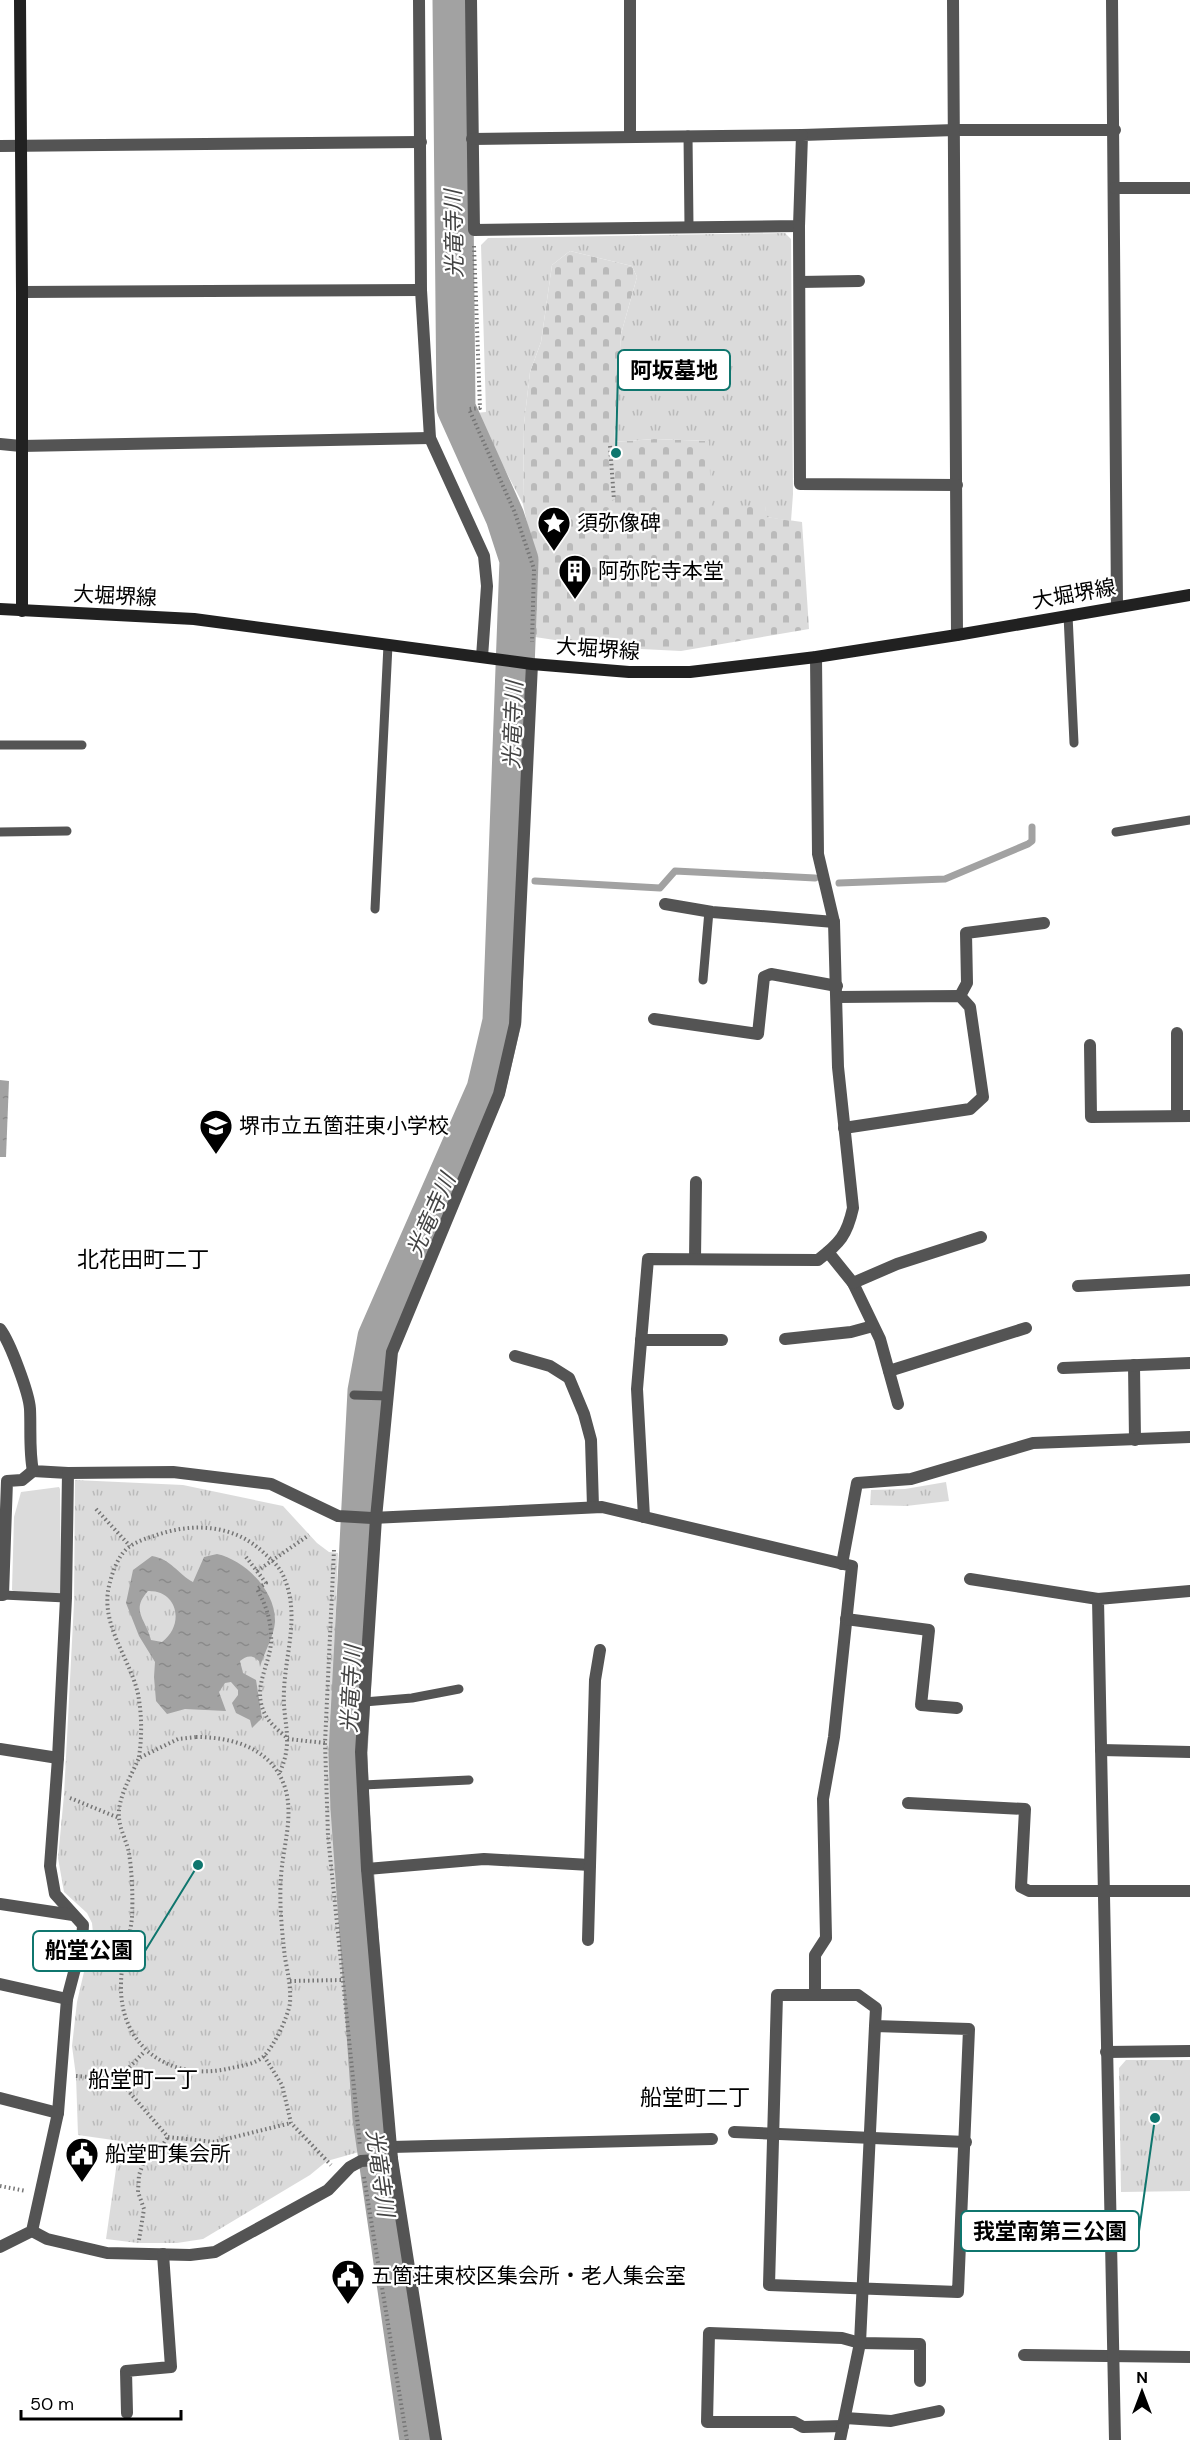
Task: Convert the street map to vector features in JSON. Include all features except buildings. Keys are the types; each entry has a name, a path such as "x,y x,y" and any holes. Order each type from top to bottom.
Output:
{"main road":[{"path":"20,0 22,611"},
{"name":"大堀堺線","path":"0,609 194,619 528,664 628,672 690,672 816,657 1190,595"}],"street":[{"path":"419,0 421,290 430,438 484,556 487,586 482,657"},
{"path":"471,0 474,230 799,226"},
{"path":"630,0 630,136"},
{"path":"953,0 957,635"},
{"path":"1112,0 1115,130 1116,606"},
{"path":"472,139 802,135 955,130 1115,130"},
{"path":"802,135 799,226 800,483 957,485"},
{"path":"0,146 421,142"},
{"path":"1115,188 1190,188"},
{"path":"800,282 859,281"},
{"path":"22,292 421,290"},
{"path":"0,444 21,446 430,438"},
{"path":"644,1517 637,1389 648,1259 818,1260 836,1246 849,1228 853,1208 838,1067 834,922 818,854 816,657"},
{"path":"436,2440 391,2155 367,1869 361,1752 374,1518 392,1352 499,1094 514,1024 528,664"},
{"path":"665,904 709,911 834,922"},
{"path":"960,996 968,983 966,933 1044,923"},
{"path":"654,1019 758,1034 764,977 771,974 837,992 960,996 970,1007 982,1097 970,1110 843,1128"},
{"path":"1177,1033 1177,1116"},
{"path":"1090,1045 1091,1117 1190,1116"},
{"path":"695,1259 696,1182"},
{"path":"853,1283 897,1264 981,1237"},
{"path":"828,1252 853,1283 873,1326 898,1404"},
{"path":"1078,1286 1190,1280"},
{"path":"785,1339 851,1332 873,1326"},
{"path":"889,1371 1026,1328"},
{"path":"0,1329 30,1406 33,1471"},
{"path":"641,1340 722,1340"},
{"path":"515,1356 550,1366 569,1378 584,1414 591,1440 594,1507"},
{"path":"1063,1368 1190,1363"},
{"path":"1134,1365 1135,1440"},
{"path":"842,1564 857,1483 911,1479 1033,1443 1190,1437"},
{"path":"2,1595 3,1481 22,1480 33,1471 173,1472 271,1484 338,1516 374,1518 602,1507 852,1566 834,1737 823,1799 826,1938 815,1956 815,1995"},
{"path":"0,2247 32,2231 42,2194 58,2113 67,1999 82,1942 83,1925 56,1894 50,1866 66,1598 68,1473"},
{"path":"970,1579 1098,1599 1190,1592"},
{"path":"1098,1599 1115,2440"},
{"path":"846,1619 929,1630 921,1705 957,1708"},
{"path":"588,1940 595,1680 600,1650"},
{"path":"0,1749 58,1758"},
{"path":"1101,1750 1190,1752"},
{"path":"908,1803 1025,1809 1021,1887 1029,1891 1190,1891"},
{"path":"367,1869 484,1859 590,1865"},
{"path":"0,1904 73,1915"},
{"path":"0,1984 67,1999"},
{"path":"840,2440 860,2343 863,2289 869,2138 875,2026 876,2008 858,1995 777,1995 769,2284 863,2289 958,2292 969,2029 875,2026"},
{"path":"1106,2052 1190,2051"},
{"path":"0,2098 58,2113"},
{"path":"734,2132 966,2142"},
{"path":"32,2231 47,2239 107,2253 215,2252 328,2190 350,2167 362,2161 391,2155 712,2139"},
{"path":"127,2413 126,2371 171,2367 163,2254"},
{"path":"920,2381 920,2344 860,2343 842,2338 709,2333 707,2422 794,2422 803,2427 844,2422 891,2421 939,2411"},
{"path":"1024,2355 1190,2357"}],"lane":[{"path":"688,135 689,227"},
{"path":"1068,615 1074,743"},
{"path":"375,909 388,645"},
{"path":"0,745 82,745"},
{"path":"1116,832 1190,820"},
{"path":"0,832 67,831"},
{"path":"703,980 709,911"},
{"path":"354,1395 388,1396"},
{"path":"2,1595 66,1598"},
{"path":"364,1702 412,1698 459,1689"},
{"path":"363,1785 469,1780"}],"path":[{"path":"474,230 480,408 469,409 514,513 534,569 532,642"},
{"path":"610,446 614,500"},
{"path":"96,1509 130,1546"},
{"path":"139,1758 178,1739 212,1737 231,1739 254,1749 279,1774 287,1798 290,1818 282,1857 281,1902 285,1958 290,1982 290,2006 284,2022 264,2056 251,2063 208,2073 181,2069 145,2051 134,2037 125,2019 120,1994 121,1969 132,1916 129,1854 119,1818 120,1803 139,1758 141,1740 138,1694 118,1644 106,1605 109,1585 119,1557 130,1546 169,1530 213,1528 235,1533 253,1542 282,1573 293,1621 285,1673 287,1758 279,1774"},
{"path":"257,1571 309,1535"},
{"path":"334,1550 325,1743 328,1836 362,2161 407,2440"},
{"path":"246,1557 266,1583 257,1589 268,1612 271,1626 271,1644 260,1687 262,1706 267,1719 288,1739 325,1743"},
{"path":"56,1794 64,1795 119,1818"},
{"path":"290,1982 342,1980"},
{"path":"118,2079 145,2051"},
{"path":"264,2056 282,2085 291,2123 341,2176"},
{"path":"61,2077 118,2079 168,2137 214,2142 291,2123"},
{"path":"138,2254 144,2209 138,2192 139,2175 144,2164 157,2153 168,2137"},
{"path":"0,2186 42,2194"}],"green space":[{"path":"785,233 791,239 793,494 791,521 766,517 765,506 711,506 709,441 654,439 614,442 621,334 637,277 632,266 570,251 552,265 541,342 530,372 524,424 523,504 475,413 486,412 481,245 488,238"},
{"path":"570,251 632,266 637,277 621,334 614,442 654,439 710,441 765,506 767,517 802,522 809,629 681,651 601,647 535,637 537,569 523,504 524,424 530,372 541,342 552,265"},
{"path":"75,1480 183,1485 283,1506 317,1543 329,1552 338,1553 331,1744 334,1842 366,2150 327,2161 310,2175 203,2239 177,2243 138,2243 106,2239 120,2141 78,2135 76,2076 72,2046 77,2002 93,1933 92,1923 87,1913 64,1892 58,1858 64,1795 74,1603"},
{"path":"946,1482 949,1501 906,1506 870,1505 871,1490 905,1489"},
{"path":"59,1487 61,1595 17,1593 12,1590 14,1517 21,1492"},
{"path":"1126,2060 1190,2060 1190,2191 1121,2192 1119,2068"}],"water":[{"path":"0,1080 9,1081 6,1157 0,1157"},
{"path":"217,1554 228,1557 248,1570 264,1588 274,1610 274,1627 260,1667 259,1661 251,1657 240,1661 243,1673 256,1680 262,1718 252,1728 250,1720 236,1713 232,1703 238,1695 238,1690 231,1682 225,1683 219,1692 226,1711 185,1709 167,1714 156,1701 155,1662 139,1636 126,1603 133,1570 152,1556 169,1563 193,1582 204,1557","holes":["148,1591 158,1592 172,1602 176,1618 174,1627 162,1642 151,1640 140,1610 140,1604"]}],"waterway":[{"name":"光竜寺川","path":"419,2440 372,2118 348,1754 367,1391 377,1337 486,1089 502,1021 519,560 505,517 456,408 452,0"},
{"path":"839,883 945,879 1028,844 1032,841 1032,827"},
{"path":"535,881 660,888 675,871 815,878"}],"place":[{"name":"阿坂墓地","path":"616,453"},
{"name":"須弥像碑","path":"554,552"},
{"name":"阿弥陀寺本堂","path":"575,600"},
{"name":"堺市立五箇荘東小学校","path":"216,1155"},
{"name":"船堂公園","path":"198,1865"},
{"name":"我堂南第三公園","path":"1155,2118"},
{"name":"船堂町集会所","path":"82,2183"},
{"name":"五箇荘東校区集会所・老人集会室","path":"348,2305"}],"district":[{"name":"北花田町二丁","path":"143,1259"},
{"name":"船堂町一丁","path":"143,2079"},
{"name":"船堂町二丁","path":"695,2097"}]}
